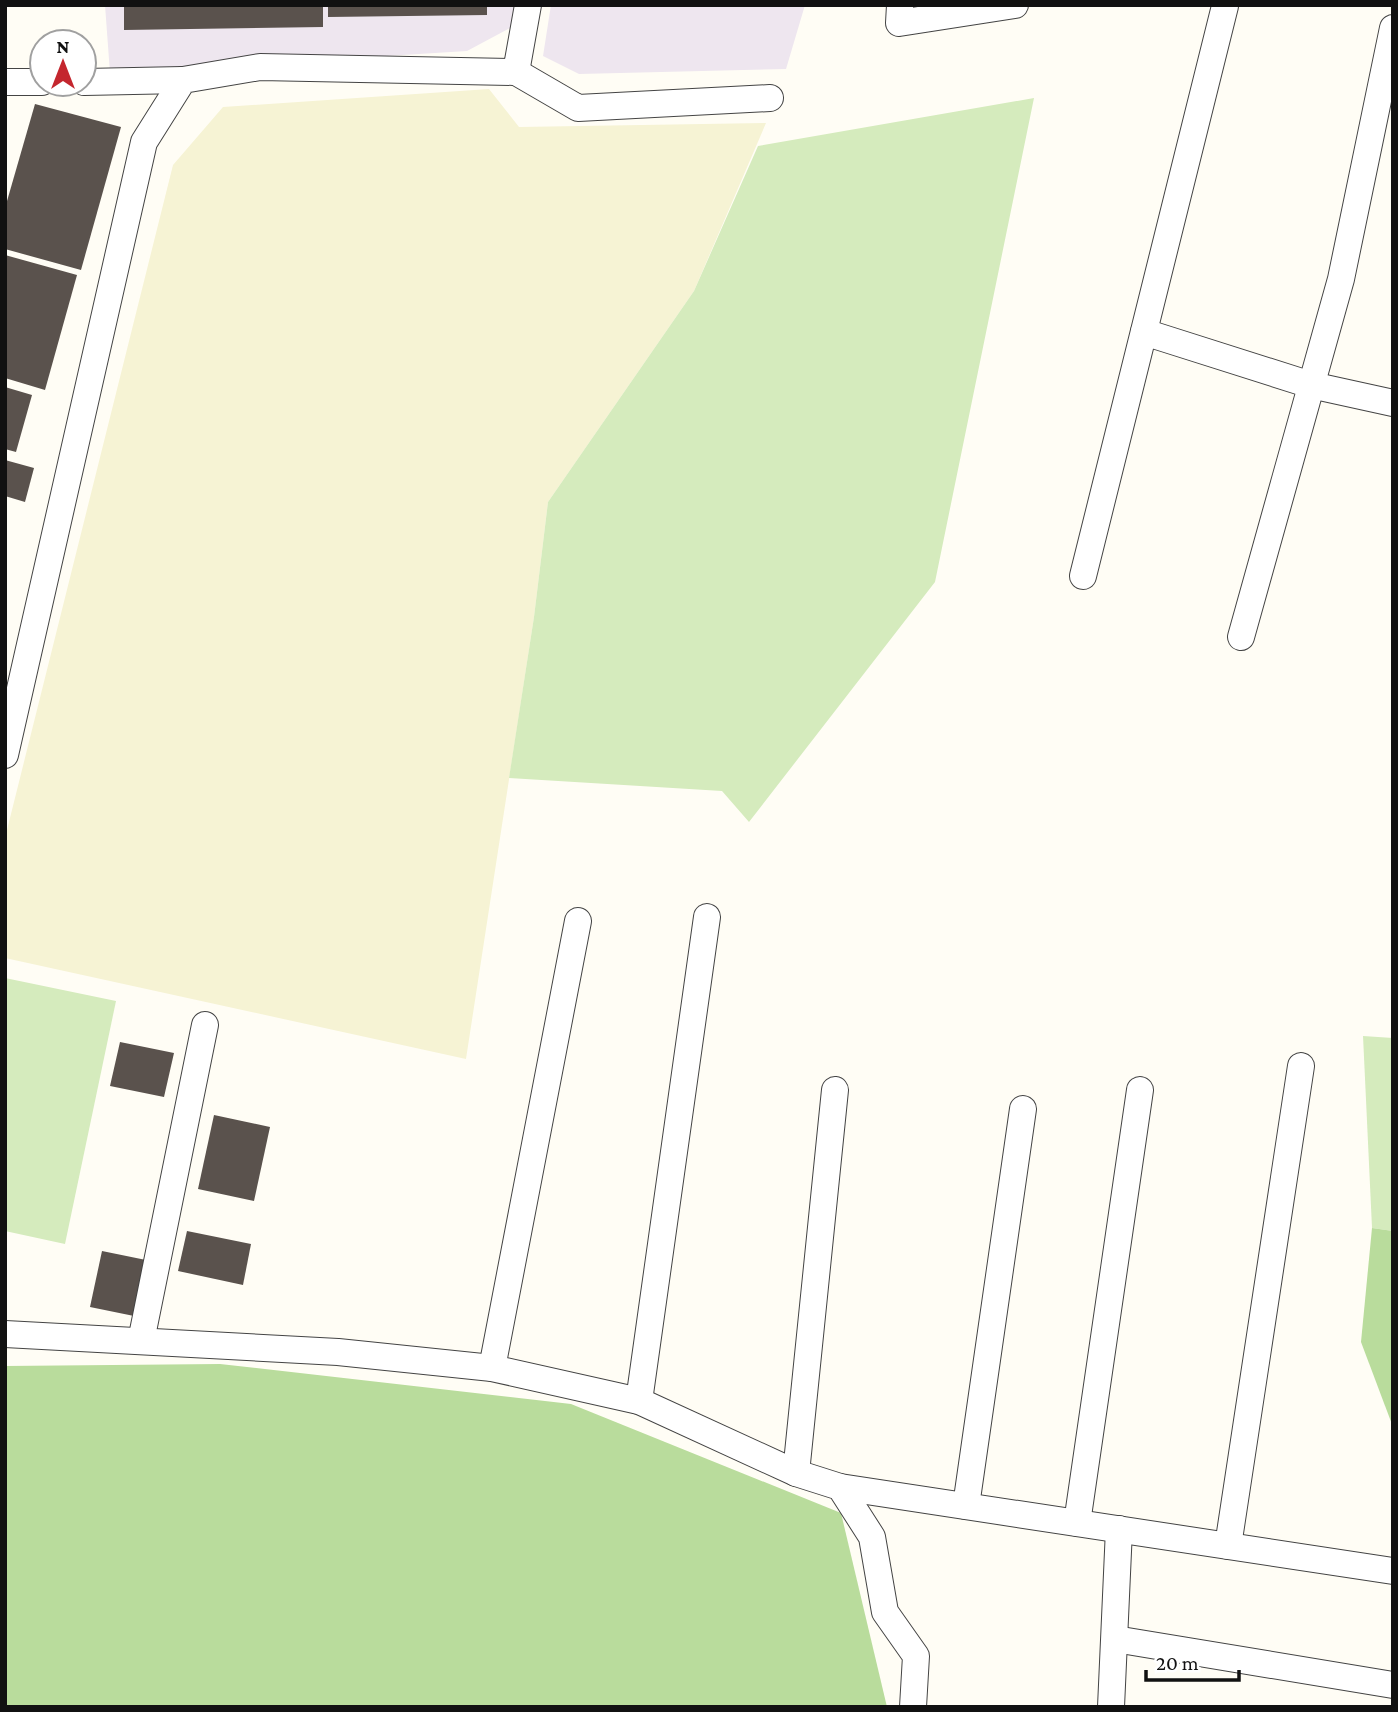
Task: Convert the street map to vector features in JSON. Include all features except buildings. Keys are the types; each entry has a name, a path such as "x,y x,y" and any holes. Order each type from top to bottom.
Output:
{"street":[{"path":"516,72 528,5"},
{"path":"900,5 899,23 1015,5"},
{"path":"1083,576 1225,5"},
{"path":"1241,637 1341,279 1393,30"},
{"path":"98,82 184,80 260,67 516,72 578,108 770,98"},
{"path":"5,755 144,142 184,80"},
{"path":"5,82 28,82"},
{"path":"1144,332 1311,385 1393,402"},
{"path":"639,1401 707,917"},
{"path":"492,1368 578,921"},
{"path":"141,1341 205,1025"},
{"path":"1228,1546 1301,1066"},
{"path":"796,1473 835,1090"},
{"path":"1077,1523 1140,1090"},
{"path":"967,1506 1023,1109"},
{"path":"5,1334 338,1352 492,1368 639,1401 796,1473 840,1487 1393,1571"},
{"path":"840,1487 872,1536 885,1612 916,1656 913,1707"},
{"path":"1111,1707 1119,1529"},
{"path":"1115,1639 1393,1685"}],"shaded area":[{"path":"105,5 517,5 510,28 467,51 110,73"},
{"path":"551,5 805,5 786,69 579,74 543,56"},
{"path":"489,89 519,127 766,123 694,291 548,502 534,617 466,1059 5,958 5,838 173,165 223,107"}],"green space":[{"path":"1034,98 935,582 749,822 722,791 509,778 534,617 548,502 694,291 758,146"},
{"path":"5,978 116,1001 65,1244 5,1231"},
{"path":"1363,1036 1393,1038 1393,1231 1372,1228"},
{"path":"1372,1228 1393,1231 1393,1427 1361,1342"},
{"path":"220,1364 571,1404 841,1513 887,1707 5,1707 5,1366"}]}
